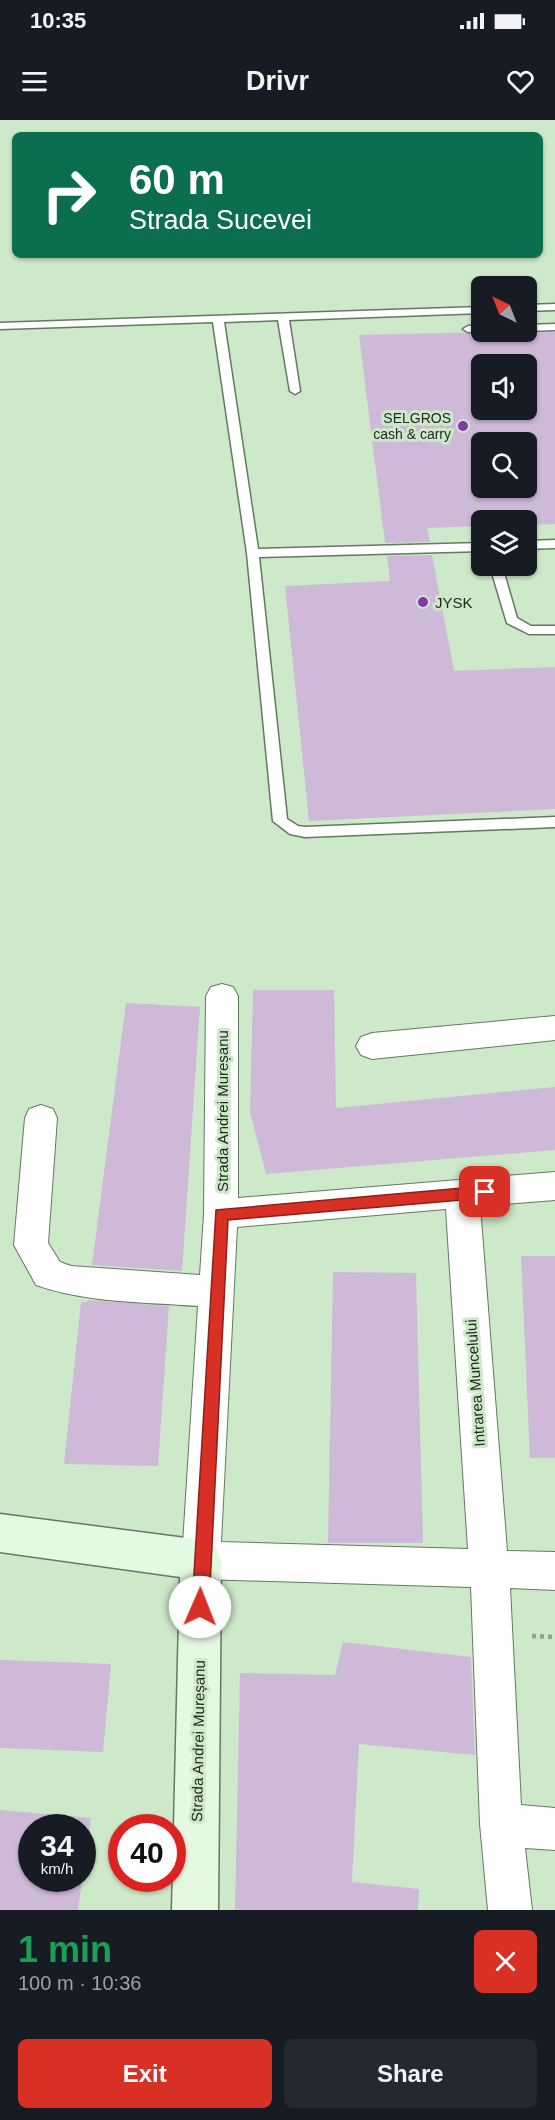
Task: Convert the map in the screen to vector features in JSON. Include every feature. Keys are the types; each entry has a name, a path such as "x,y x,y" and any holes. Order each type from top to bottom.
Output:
{"street":[{"name":"Strada Andrei Mureșanu","path":"195,1910 201,1560 221,1214 222,996"},
{"path":"372,1046 555,1028"},
{"path":"41,1118 31,1245 48,1274 71,1281 217,1292"},
{"path":"221,1214 555,1186"},
{"name":"Intrarea Muncelului","path":"462,1194 494,1636 501,1824 510,1910"},
{"path":"0,1533 201,1560 488,1571 555,1571"},
{"path":"501,1824 555,1829"}],"lane":[{"path":"537,308 555,307"},
{"path":"0,326 471,310"},
{"path":"283,317 296,390"},
{"path":"218,319 253,554 277,814 286,827 305,832 555,822"},
{"path":"537,328 555,327"},
{"path":"537,544 555,543"},
{"path":"253,554 471,547"},
{"path":"499,576 511,620 529,630 555,630"}],"building":[{"name":"SELGROS cash & carry","path":"471,332 471,342 537,342 537,332 555,332 555,524 537,525 537,510 471,510 471,526 427,528 430,542 385,543 359,335"},
{"path":"432,555 454,671 555,667 555,809 309,821 285,586 390,581 387,556"},
{"path":"253,990 334,990 336,1108 555,1087 555,1150 266,1174 250,1112"},
{"path":"126,1003 200,1007 182,1271 92,1265"},
{"path":"521,1256 555,1256 555,1458 530,1458"},
{"path":"333,1272 416,1273 423,1543 328,1543"},
{"path":"88,1300 169,1306 158,1466 64,1464 81,1302"},
{"path":"343,1642 471,1657 475,1755 359,1744 352,1882 419,1889 418,1910 235,1910 240,1673 335,1675"},
{"path":"0,1660 111,1664 103,1752 0,1748"},
{"path":"0,1810 46,1814 18,1814 18,1892 81,1892 78,1910 0,1910"}],"place":[{"name":"SELGROS cash & carry","path":"463,426"},
{"name":"JYSK","path":"423,602"}],"route":[{"path":"200,1607 221,1214 485,1192"}]}
